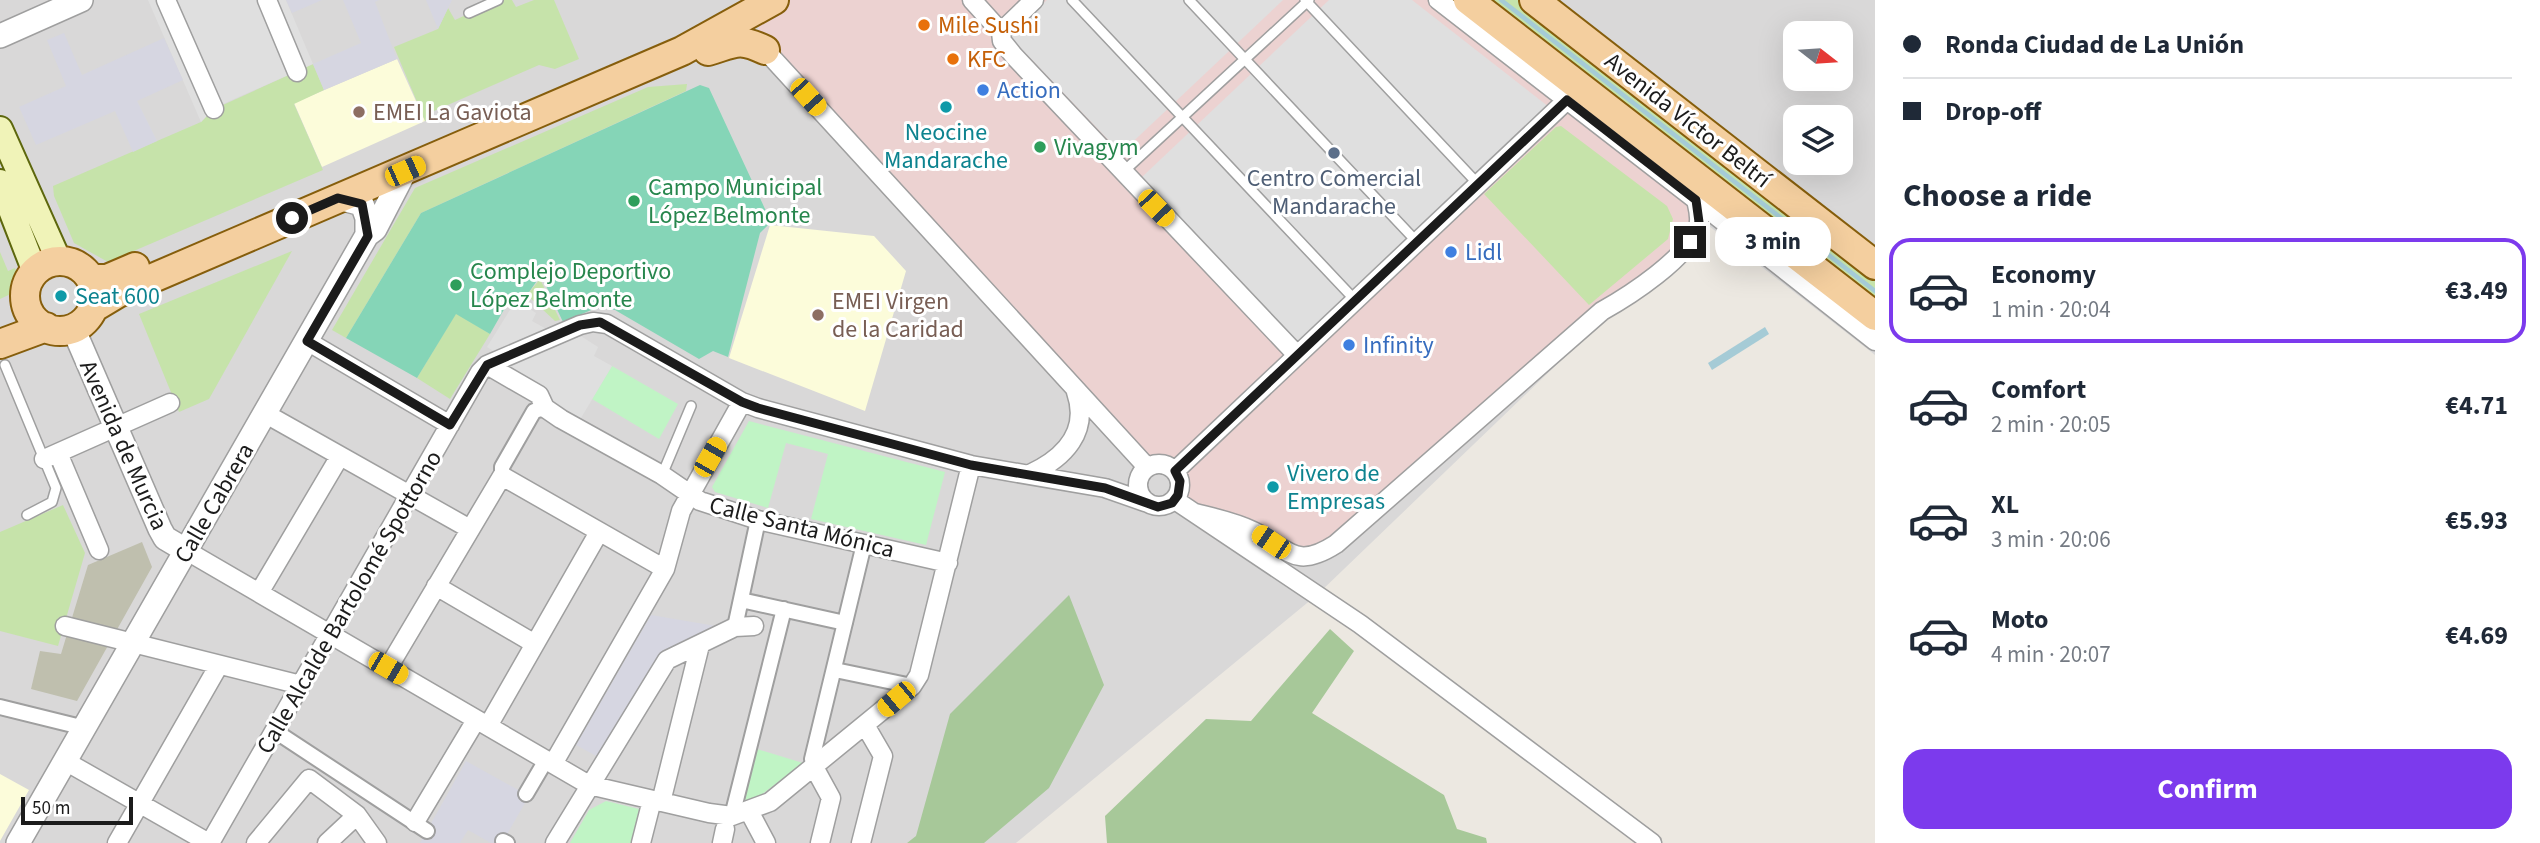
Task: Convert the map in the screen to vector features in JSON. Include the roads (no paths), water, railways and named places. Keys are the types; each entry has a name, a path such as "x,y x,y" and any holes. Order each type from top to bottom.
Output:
{"main road":[{"path":"91,279 107,279 668,37 740,0"},
{"name":"Avenida Víctor Beltrí","path":"1468,0 1875,316"},
{"name":"Avenida Víctor Beltrí","path":"1534,0 1875,265"},
{"path":"765,50 758,27 771,2"},
{"path":"26,303 37,321 46,327 59,331 73,328 104,299 718,34 771,2"},
{"path":"646,66 736,41 765,50"},
{"path":"0,129 47,266"},
{"path":"0,182 47,266"},
{"path":"0,324 17,317 26,303 27,286 47,266 78,265 91,279 94,288 93,308"},
{"path":"2,354 46,327"}],"street":[{"path":"0,36 82,0"},
{"path":"166,0 214,108"},
{"path":"267,0 297,72"},
{"path":"972,0 1001,32 1002,41 1123,173 1297,355"},
{"path":"1001,32 1034,0"},
{"path":"1438,0 1875,341"},
{"path":"765,50 1076,392 1143,473"},
{"path":"1175,471 1567,100"},
{"name":"Calle Cabrera","path":"18,843 368,236 375,229 405,171"},
{"path":"338,198 362,204 368,236"},
{"path":"1195,513 1256,532 1286,553 1301,558 1318,555 1336,544 1602,311 1629,296 1684,249 1697,229 1699,216 1696,200"},
{"path":"487,365 580,325 593,322 607,324 742,402 971,465 1105,488 1158,507 1175,499 1180,488 1175,471 1160,464 1105,488"},
{"name":"Avenida de Murcia","path":"73,328 160,530 165,538 187,551"},
{"path":"307,341 450,425"},
{"name":"Calle Santa Mónica","path":"487,365 542,402 715,508 948,563"},
{"name":"Calle Alcalde Bartolomé Spottorno","path":"210,843 487,365"},
{"path":"1030,474 1053,463 1073,440 1081,413 1076,392"},
{"path":"388,668 502,476 502,467 542,402"},
{"path":"526,794 549,762 666,569 689,494 742,402"},
{"path":"99,550 51,456 170,403"},
{"path":"265,414 470,529"},
{"path":"259,593 340,456"},
{"path":"732,825 770,802 912,686 919,675 971,465"},
{"path":"1143,473 1139,494 1145,502"},
{"path":"502,476 666,569"},
{"path":"1175,499 1360,624 1652,843"},
{"path":"735,627 758,520"},
{"path":"275,731 421,826 482,723 535,645 599,533"},
{"path":"820,843 831,798 812,759 864,544"},
{"path":"187,551 589,785 656,801 732,825 766,843"},
{"path":"436,586 535,645"},
{"path":"741,600 845,623"},
{"path":"732,825 784,609"},
{"path":"65,626 301,685"},
{"path":"555,843 667,660 735,627 754,626"},
{"path":"641,843 656,801 700,645"},
{"path":"117,843 219,665"},
{"path":"835,670 912,686"},
{"path":"0,706 85,728"},
{"path":"861,843 883,756 865,725"},
{"path":"65,761 210,843"},
{"path":"257,843 309,779 357,816 377,843"},
{"path":"327,843 357,816"}],"lane":[{"path":"469,13 498,0"},
{"path":"1072,0 1355,300"},
{"path":"1189,0 1417,242"},
{"path":"1123,173 1307,1 1478,184"},
{"path":"2,354 51,456 56,488 52,502 27,515"},
{"path":"662,475 691,406"}],"water":[{"path":"1765,327 1769,334 1712,370 1708,363"}],"waterway":[{"path":"1501,0 1875,291"}],"place":[{"name":"Mile Sushi","path":"924,25"},
{"name":"KFC","path":"953,59"},
{"name":"Action","path":"983,90"},
{"name":"Neocine Mandarache","path":"946,107"},
{"name":"EMEI La Gaviota","path":"359,112"},
{"name":"Vivagym","path":"1040,147"},
{"name":"Centro Comercial Mandarache","path":"1334,153"},
{"name":"Campo Municipal López Belmonte","path":"634,201"},
{"name":"Lidl","path":"1451,252"},
{"name":"Complejo Deportivo López Belmonte","path":"456,285"},
{"name":"Seat 600","path":"61,296"},
{"name":"EMEI Virgen de la Caridad","path":"818,315"},
{"name":"Infinity","path":"1349,345"},
{"name":"Vivero de Empresas","path":"1273,487"}]}
